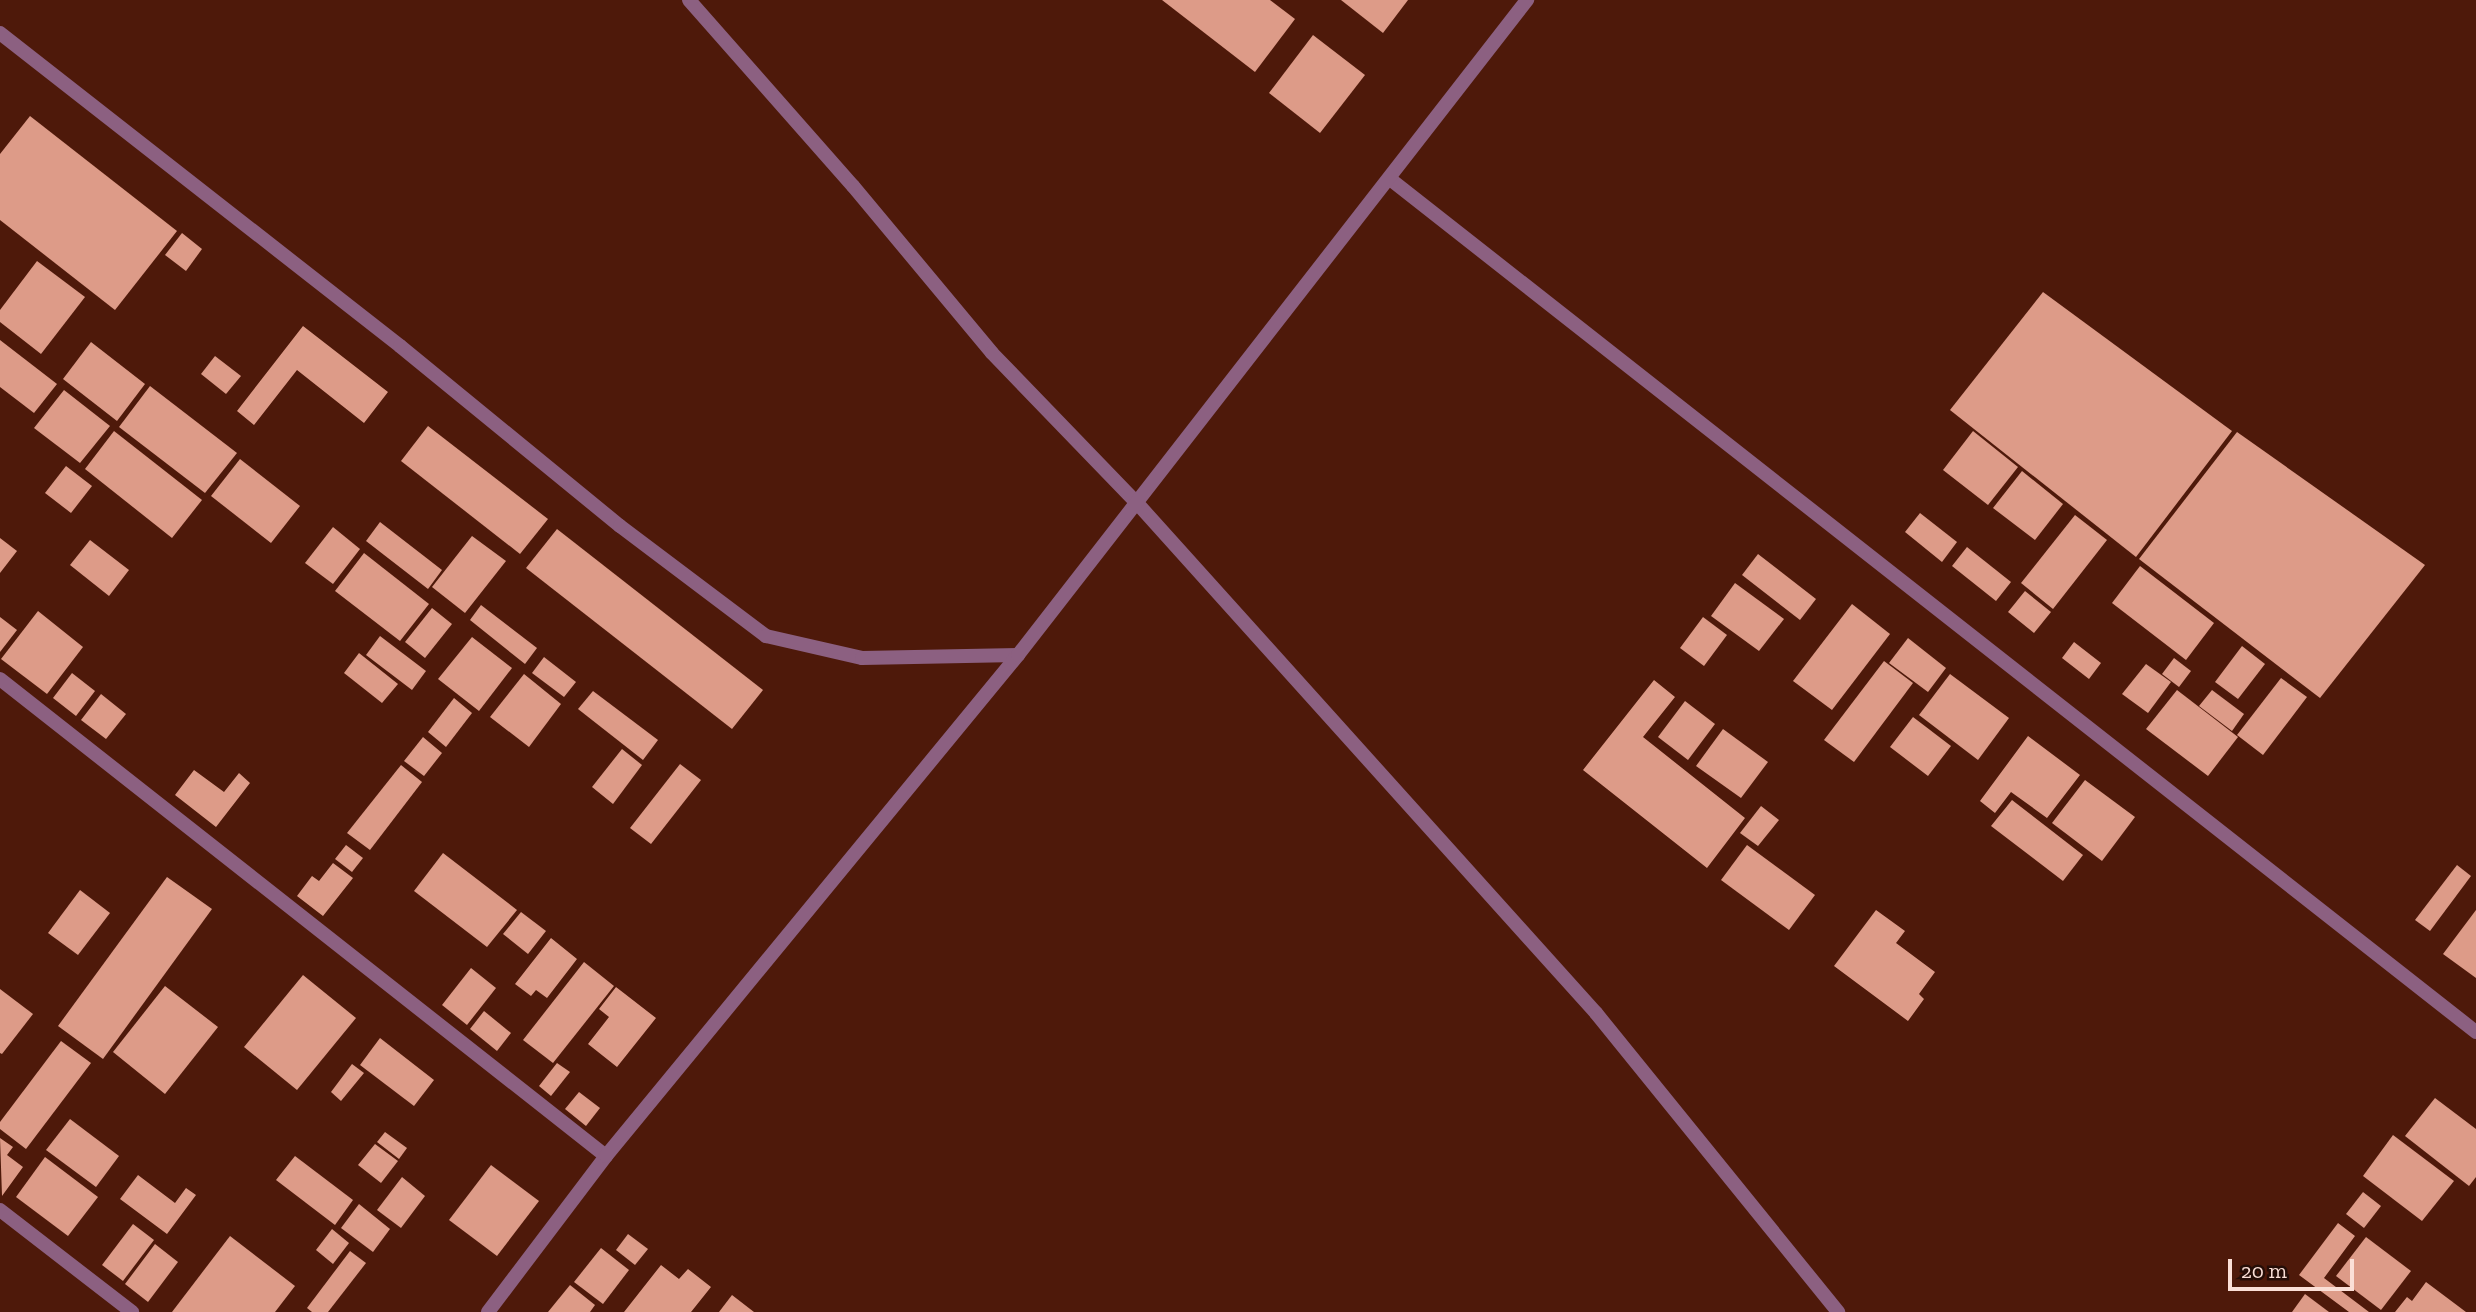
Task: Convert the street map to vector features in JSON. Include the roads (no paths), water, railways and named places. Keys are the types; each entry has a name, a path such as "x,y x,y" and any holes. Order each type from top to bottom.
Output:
{"street":[{"path":"689,0 853,186 992,353 1138,503 1596,1013 1838,1312"},
{"path":"488,1312 606,1156 1018,655 1527,0"},
{"path":"0,33 400,346 620,526 766,636 862,659 1018,655"},
{"path":"1390,179 2476,1032"},
{"path":"0,678 606,1156"},
{"path":"0,1210 132,1312"}]}
